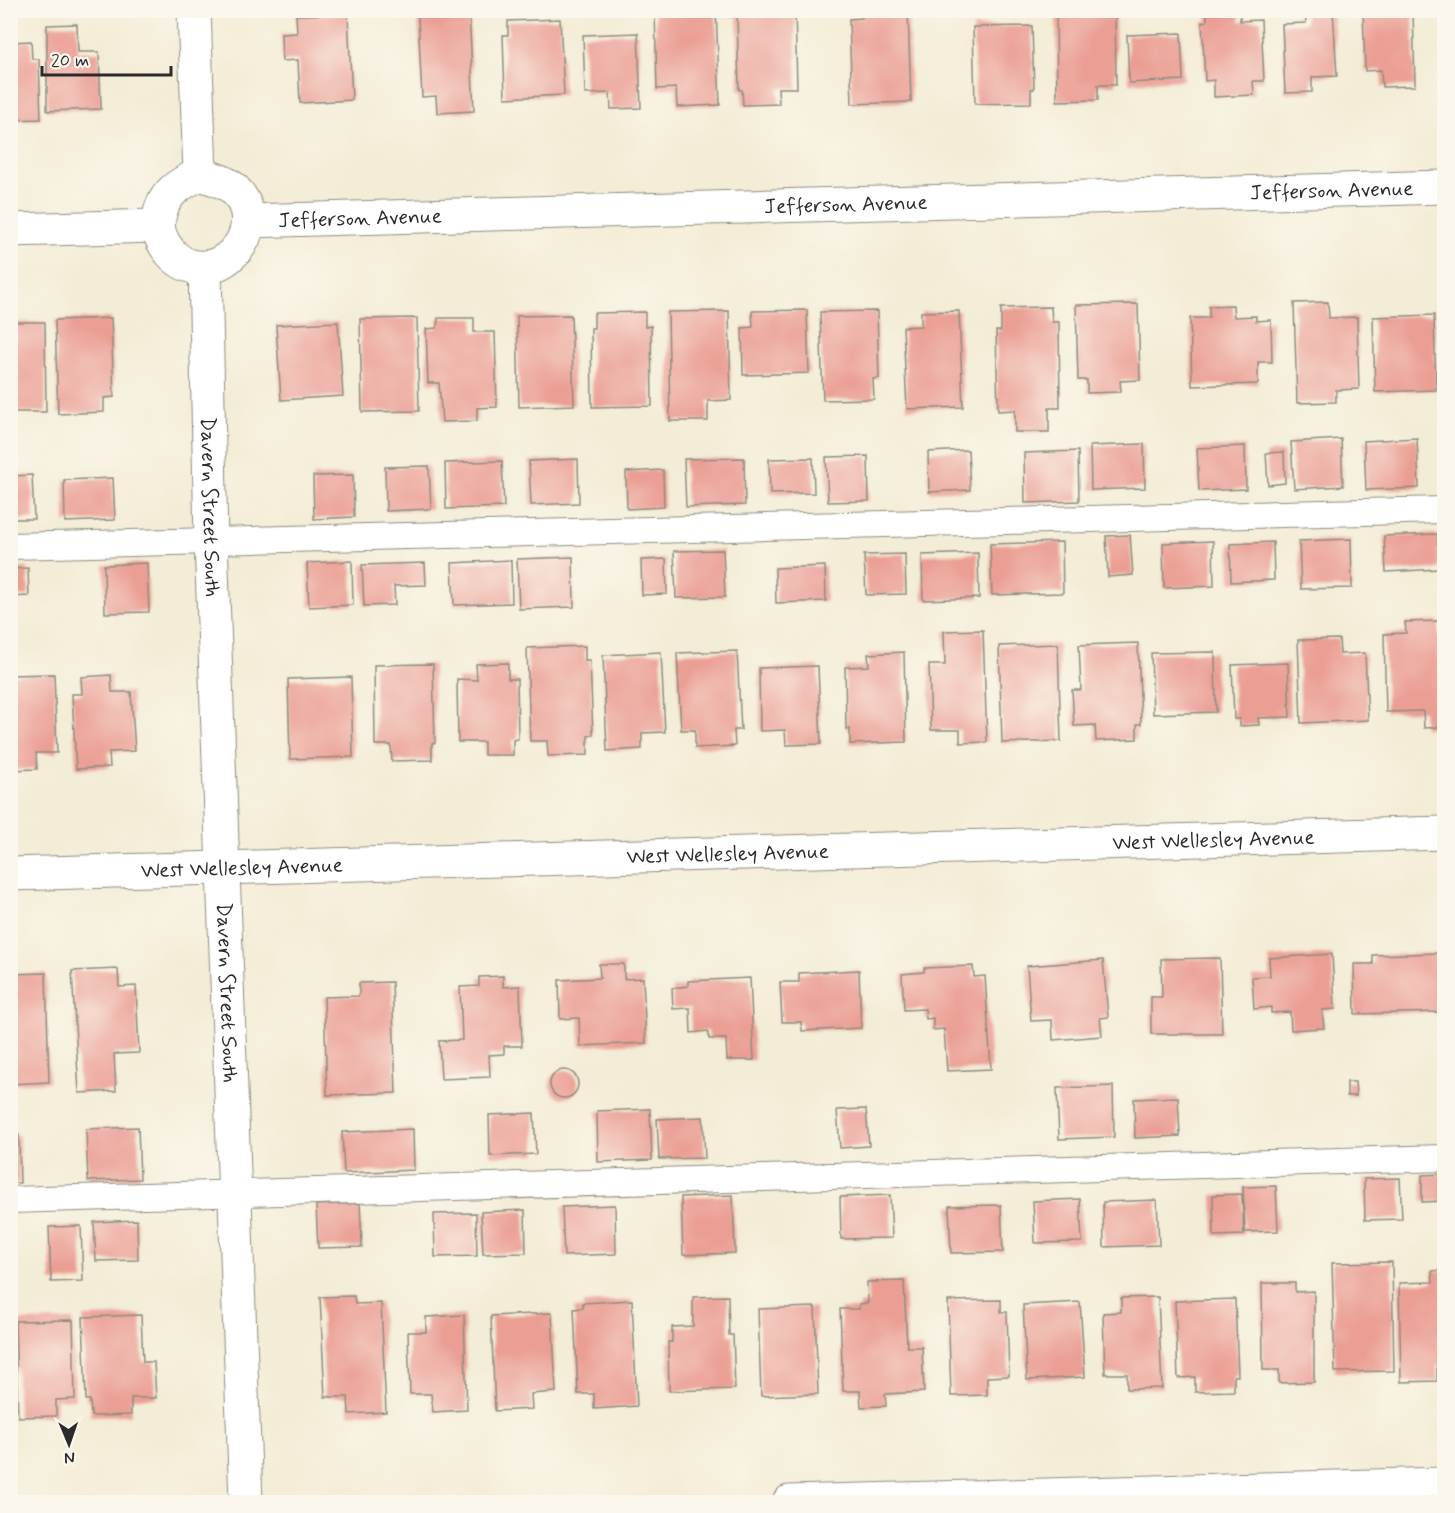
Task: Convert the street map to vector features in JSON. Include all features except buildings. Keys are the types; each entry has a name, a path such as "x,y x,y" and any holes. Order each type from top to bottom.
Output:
{"street":[{"path":"194,10 200,174"},
{"path":"200,174 233,188 242,200 248,221 238,250 226,261 205,267 182,262 174,256 164,244 157,226 161,206 173,188 200,174"},
{"name":"Jefferson Avenue","path":"248,221 1444,187"},
{"path":"10,230 157,226"},
{"name":"Davern Street South","path":"205,267 211,540 246,1503"},
{"name":"West Wellesley Avenue","path":"10,874 1444,833"},
{"path":"789,1503 1444,1484"}],"lane":[{"path":"10,546 1444,510"},
{"path":"10,1200 1444,1158"}]}
